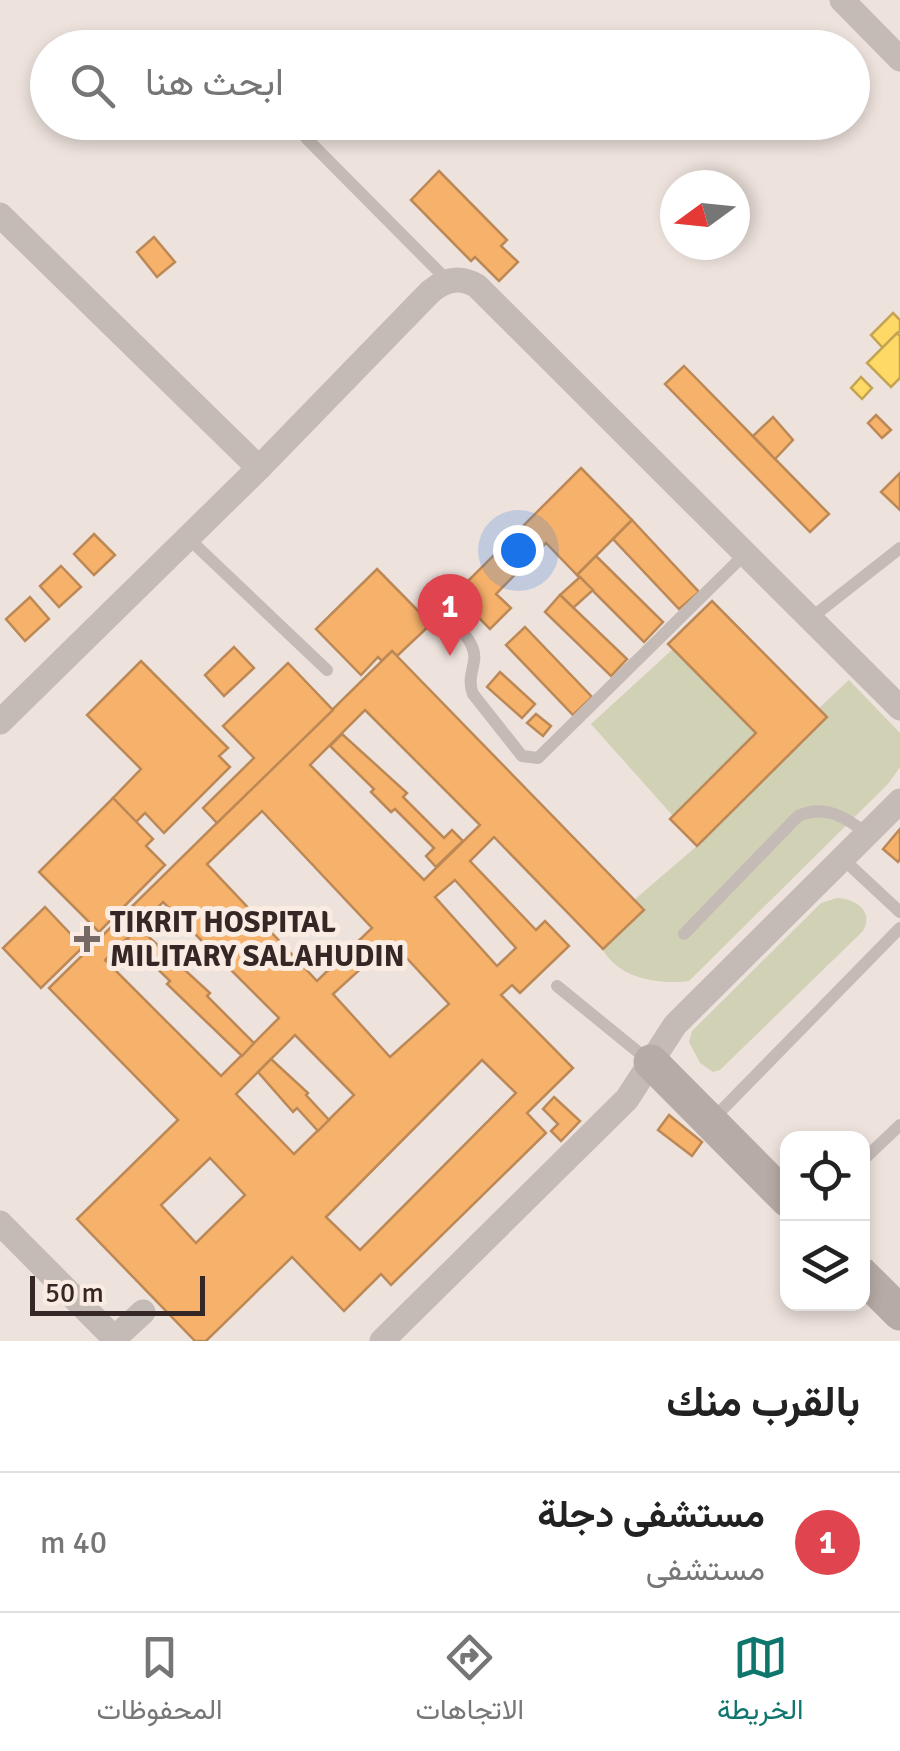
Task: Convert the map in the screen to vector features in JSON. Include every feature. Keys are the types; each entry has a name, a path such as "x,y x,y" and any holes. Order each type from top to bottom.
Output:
{"street":[{"path":"842,0 900,59"},
{"path":"0,215 259,468"},
{"path":"0,722 259,468 430,292 448,281 464,280 478,286 900,708"},
{"path":"382,1341 627,1099 675,1025 900,801"},
{"path":"651,1062 780,1192"},
{"path":"1,1225 115,1340 143,1312"},
{"path":"870,1283 900,1313"}],"lane":[{"path":"308,140 448,281"},
{"path":"188,538 327,670"},
{"path":"811,618 900,548"},
{"path":"430,602 472,646 475,658 469,682 473,694 522,756 538,758 746,553"},
{"path":"684,934 798,816 811,810 829,811 867,834"},
{"path":"843,859 900,912"},
{"path":"710,1122 900,928"},
{"path":"557,986 651,1062"},
{"path":"870,1153 900,1125"}],"green space":[{"path":"673,649 756,733 673,816 591,724"},
{"path":"849,680 900,733 900,767 888,784 689,981 640,978 610,960 603,950 643,910 634,900 697,846 826,718 818,709"},
{"path":"837,898 851,901 865,912 863,931 720,1070 713,1072 700,1063 689,1042 692,1031 821,903"}],"building: سكن":[{"path":"893,313 900,320 900,331 883,348 871,335"},
{"path":"897,333 900,378 891,387 867,363"},
{"path":"861,377 872,388 862,399 851,388"}],"building: صحة":[{"path":"439,171 507,240 501,246 518,262 499,281 475,257 471,261 411,200"},
{"path":"154,237 175,262 157,277 137,252"},
{"path":"684,366 829,514 810,532 665,384"},
{"path":"876,415 891,430 882,438 868,423"},
{"path":"773,417 793,440 775,459 753,436"},
{"path":"581,468 632,520 577,575 546,543 496,594 511,608 490,629 455,594"},
{"path":"900,473 900,510 881,492"},
{"path":"632,520 699,592 679,609 613,539"},
{"path":"94,534 115,555 94,575 74,554"},
{"path":"596,556 663,622 644,642 577,575"},
{"path":"61,566 81,587 59,607 40,586"},
{"path":"377,569 431,624 397,656 392,651 382,661 378,657 361,675 316,629"},
{"path":"580,577 593,590 573,608 560,595"},
{"path":"451,589 471,609 461,618 442,597"},
{"path":"560,595 627,659 611,676 545,612"},
{"path":"30,597 49,619 25,641 6,619"},
{"path":"712,601 827,717 697,846 670,819 756,733 668,644"},
{"path":"525,627 592,697 573,715 506,645"},
{"path":"234,647 254,668 224,696 205,675"},
{"path":"392,651 644,910 603,949 494,837 470,861 536,930 545,921 569,946 520,993 512,985 501,995 573,1068 527,1113 546,1133 391,1285 381,1274 344,1311 292,1257 206,1341 195,1341 77,1219 178,1120 49,988","holes":["365,710 480,825 424,880 310,765","262,811 372,928 317,981 207,864","455,880 516,948 497,966 435,897","163,902 279,1018 221,1076 105,960","391,941 449,1004 390,1057 333,994","295,1035 354,1095 294,1154 236,1094","482,1060 516,1093 360,1250 326,1217","210,1158 245,1195 196,1243 161,1205"]},
{"path":"141,661 228,748 219,756 230,767 164,833 145,813 136,822 113,798 141,769 87,715"},
{"path":"288,663 333,710 217,823 203,808 254,758 223,726"},
{"path":"500,672 535,704 522,718 487,687"},
{"path":"536,714 551,726 543,736 527,723"},
{"path":"342,734 407,793 403,797 444,838 452,830 463,841 436,867 426,856 434,848 395,809 391,812 371,792 374,789 330,746"},
{"path":"113,798 153,839 146,846 165,865 99,932 39,872"},
{"path":"900,829 900,859 898,862 883,849"},
{"path":"45,907 83,947 41,988 3,948"},
{"path":"139,928 210,993 207,996 254,1043 242,1056 167,984 170,981 127,939"},
{"path":"271,1059 308,1093 329,1120 318,1131 297,1108 293,1112 258,1072"},
{"path":"554,1097 580,1121 561,1141 551,1131 558,1124 543,1109"},
{"path":"669,1115 702,1142 692,1156 658,1130"}],"place":[{"name":"مستشفى دجلة","path":"450,656"},
{"name":"TIKRIT HOSPITAL MILITARY SALAHUDIN","path":"87,939"}]}
